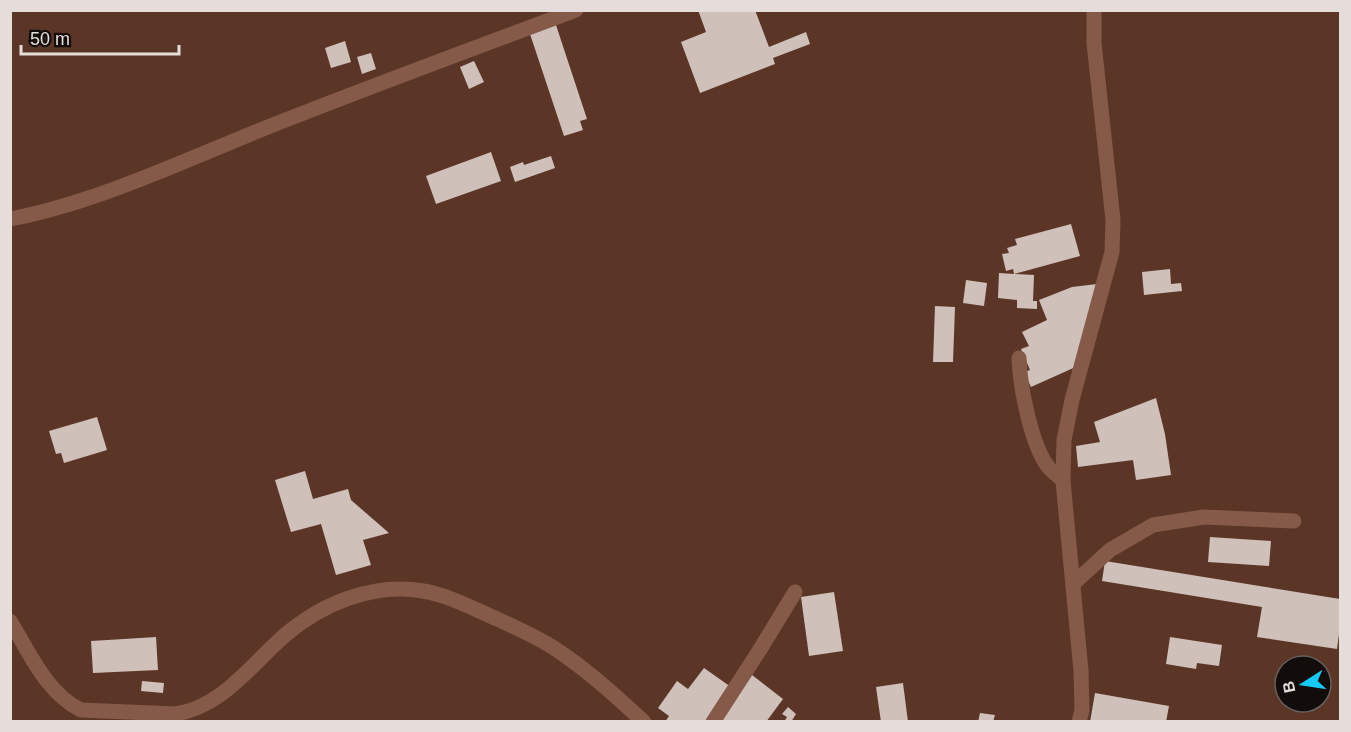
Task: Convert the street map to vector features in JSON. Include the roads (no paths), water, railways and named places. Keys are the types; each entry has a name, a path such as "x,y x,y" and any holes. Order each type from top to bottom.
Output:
{"street":[{"path":"10,219 29,216 114,189 326,104 576,10"},
{"path":"1079,722 1082,710 1081,671 1063,481 1064,440 1072,400 1112,252 1113,220 1094,43 1094,10"},
{"path":"1019,358 1020,378 1031,430 1048,466 1063,481"},
{"path":"1073,584 1110,550 1153,525 1204,517 1294,521"},
{"path":"10,621 48,683 68,703 98,716 175,714 188,713 228,689 285,636 324,608 383,589 422,591 458,602 512,626 566,656 644,722"},
{"path":"713,722 795,592"}]}
